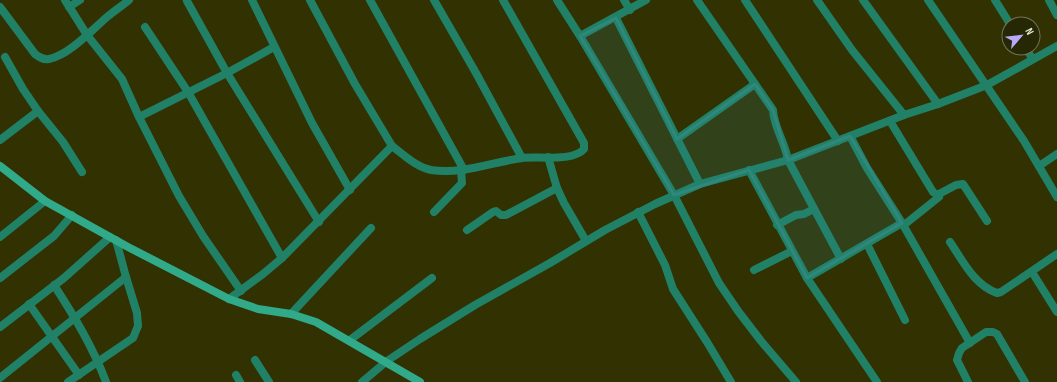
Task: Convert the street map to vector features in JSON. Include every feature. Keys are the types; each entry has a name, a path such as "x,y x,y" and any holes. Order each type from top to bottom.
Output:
{"street":[{"path":"80,0 67,3 87,35 122,79 138,117 179,196 203,236 241,291"},
{"path":"0,7 35,54 41,58 47,59 55,57 87,35 129,0"},
{"path":"252,0 312,123 350,190"},
{"path":"310,0 355,84 392,146 412,162 429,170 447,172 522,158 560,158 580,154 584,149 584,143 502,0"},
{"path":"370,0 462,170 462,180 460,186 434,212"},
{"path":"434,0 522,158"},
{"path":"557,0 580,36 674,195 723,289 738,312 756,335 796,382"},
{"path":"624,0 630,10"},
{"path":"580,36 616,18 646,0"},
{"path":"697,0 773,110 774,120 786,150 788,160 842,259"},
{"path":"745,0 838,141"},
{"path":"817,0 852,50 904,115"},
{"path":"863,0 938,104"},
{"path":"928,0 1024,141 1057,197"},
{"path":"994,0 1005,16"},
{"path":"1049,0 1057,15"},
{"path":"187,1 227,73 319,222"},
{"path":"616,18 700,184"},
{"path":"145,27 188,92 282,258"},
{"path":"362,382 387,361 475,305 638,212 700,184 788,160 987,85 1057,46"},
{"path":"138,117 227,73 274,47"},
{"path":"5,56 23,89 38,112 58,136 82,172"},
{"path":"677,139 755,84"},
{"path":"0,140 38,112"},
{"path":"890,121 933,192 939,194 956,185 962,184 965,186 987,221"},
{"path":"850,136 867,168 902,223 970,343"},
{"path":"229,299 282,258 392,146"},
{"path":"1039,166 1057,154"},
{"path":"548,157 557,188 586,241"},
{"path":"0,166 45,201 229,299 258,309 291,314 316,322 387,361 420,382"},
{"path":"749,170 777,225 807,278 877,382"},
{"path":"467,230 493,212 496,211 501,215 506,215 557,188"},
{"path":"807,278 902,223 904,225 939,197"},
{"path":"0,237 45,201"},
{"path":"777,225 796,215 804,214 814,209"},
{"path":"638,212 665,265 673,289 731,382"},
{"path":"0,278 54,236 72,215"},
{"path":"291,314 371,228"},
{"path":"68,382 132,338 138,326 137,313 113,238"},
{"path":"0,327 113,238"},
{"path":"950,242 975,278 983,286 997,293 1001,292 1032,272 1057,254"},
{"path":"867,244 905,320"},
{"path":"754,270 792,251"},
{"path":"1032,272 1057,312"},
{"path":"0,378 126,276"},
{"path":"350,340 432,278"},
{"path":"54,285 75,318 99,362 106,382"},
{"path":"29,304 79,375"},
{"path":"968,382 957,360 959,353 962,348 986,332 997,334 1025,382"},
{"path":"255,360 269,382"}],"highlighted area":[{"path":"616,18 677,139 755,84 773,110 788,160 850,136 902,223 807,278 749,170 674,195 580,36"}]}
